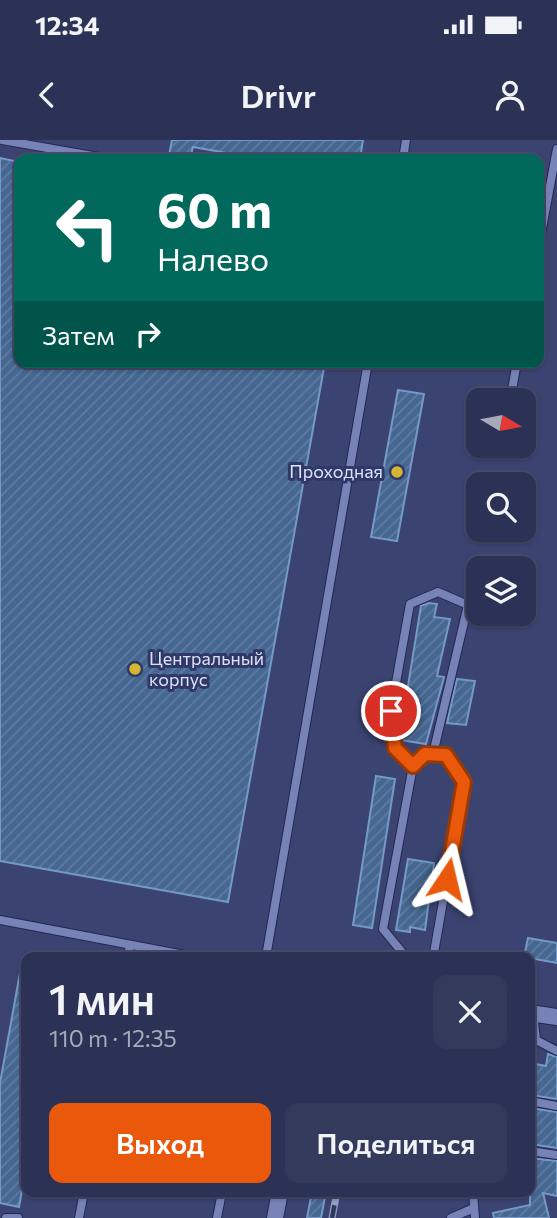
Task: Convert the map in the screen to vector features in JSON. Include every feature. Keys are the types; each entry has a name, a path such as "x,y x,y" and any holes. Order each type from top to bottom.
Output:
{"street":[{"path":"535,1013 557,1017"},
{"path":"275,1218 279,1197"}],"lane":[{"path":"2,140 82,154"},
{"path":"544,218 557,149"},
{"path":"267,952 367,368"},
{"path":"512,388 516,368"},
{"path":"413,766 395,748 391,711 410,604 438,592 468,605 433,754"},
{"path":"402,952 383,929 413,766 425,754 433,754 446,755 464,782 434,952"},
{"path":"0,920 168,952"},
{"path":"129,952 130,945"},
{"path":"535,1033 536,1040 557,1051"},
{"path":"535,1102 557,1106"},
{"path":"535,1152 557,1155"},
{"path":"79,1218 83,1197"},
{"path":"217,1218 221,1197"},
{"path":"451,1218 474,1213"},
{"path":"6,1218 18,1218"}],"building":[{"path":"172,140 363,140 361,154 232,154 193,147 191,154 169,154"},
{"name":"Центральный корпус","path":"0,158 14,161 14,368 324,368 228,902 0,861"},
{"name":"Проходная","path":"398,390 424,394 397,541 371,537"},
{"path":"437,604 434,617 450,619 437,676 444,677 426,744 401,740 400,735 421,606"},
{"path":"457,679 475,681 466,725 447,723"},
{"path":"376,776 395,779 372,928 353,925"},
{"path":"408,859 434,863 425,930 410,927 410,932 396,930"},
{"path":"528,938 557,943 557,963 535,959 535,952 525,952"},
{"path":"21,973 19,1207 0,1203 0,1083"},
{"path":"548,1054 557,1057 557,1099 535,1096 535,1064 546,1066"},
{"path":"535,1109 557,1112 557,1148 535,1145"},
{"path":"535,1159 557,1161 557,1196 543,1193 549,1218 494,1218 493,1213 530,1205 530,1197 535,1197"},
{"path":"311,1197 325,1197 321,1218 307,1218"}],"railway":[{"path":"332,1218 336,1197"}],"place":[{"name":"Проходная","path":"397,472"},
{"name":"Центральный корпус","path":"135,669"}],"route":[{"path":"391,711 395,748 413,766 425,754 446,755 464,782 447,879"}]}
